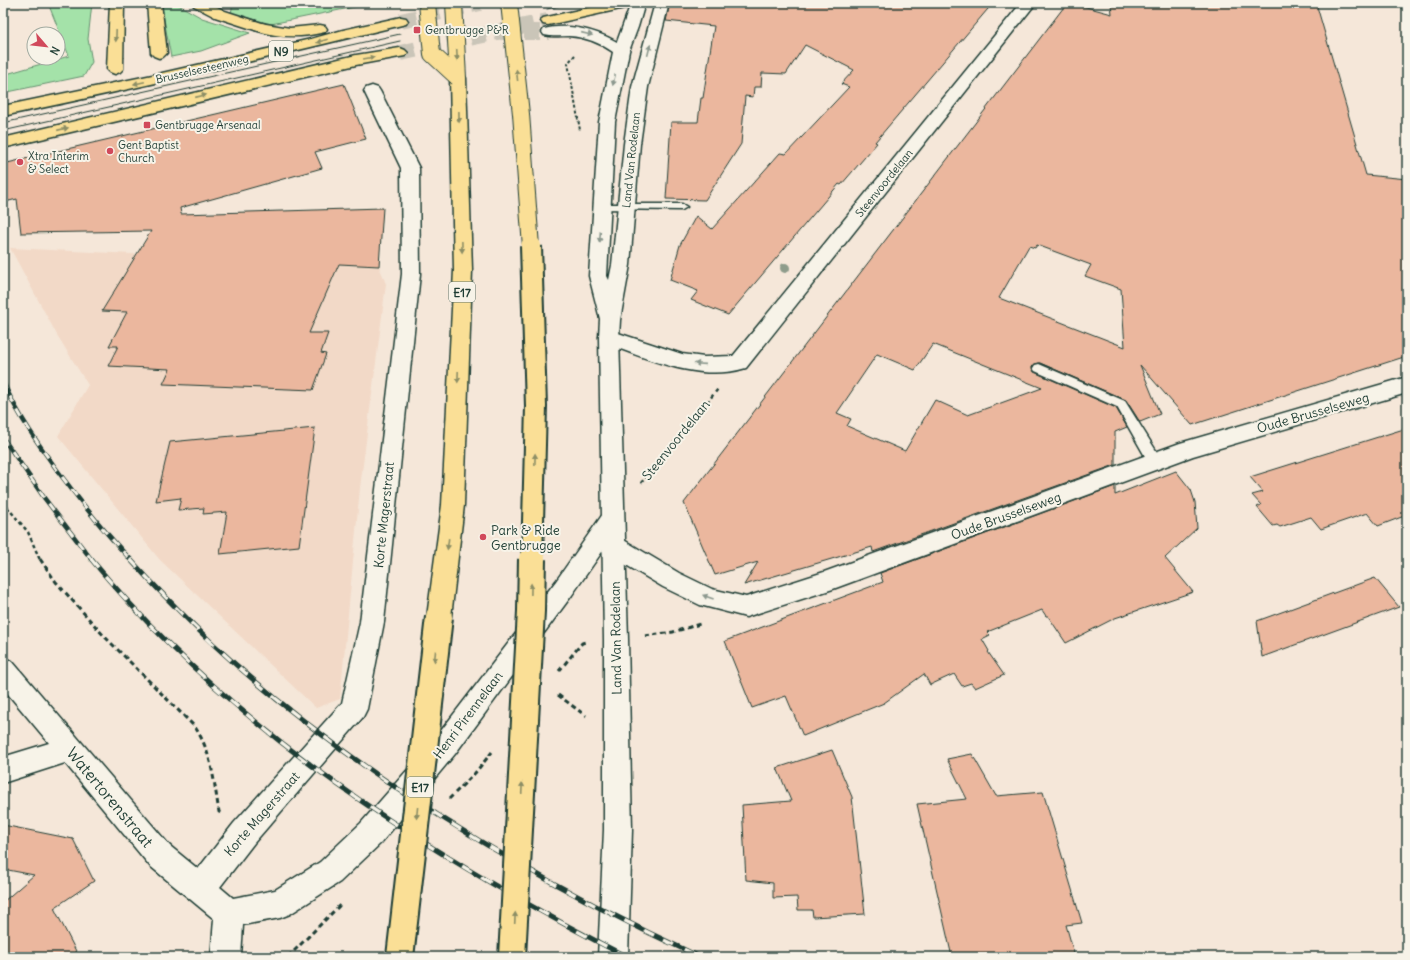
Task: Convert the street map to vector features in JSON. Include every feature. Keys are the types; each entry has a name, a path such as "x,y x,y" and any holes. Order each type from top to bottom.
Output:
{"main road":[{"path":"117,3 115,69 117,88 123,96 132,102 163,105 162,78 154,3"},
{"name":"Brusselsesteenweg","path":"3,111 162,78 315,43 348,33 400,21 366,19 310,31 295,33 275,32 220,14 199,3"},
{"path":"427,3 432,54 458,78"},
{"name":"E17","path":"400,957 453,505 463,270 458,78 454,3"},
{"path":"509,3 521,114 532,258 536,406 531,611 512,957"},
{"path":"549,26 629,3"},
{"name":"N9","path":"3,143 356,60 400,53"}],"street":[{"name":"Land Van Rodelaan","path":"610,328 598,276 607,122 621,51 631,27 638,3"},
{"name":"Land Van Rodelaan","path":"613,957 618,830 610,328 621,265 632,144 640,87 662,3"},
{"name":"Steenvoordelaan","path":"739,363 1029,3"},
{"path":"549,26 595,36 607,41 621,51"},
{"name":"Korte Magerstraat","path":"200,889 244,833 354,709 372,622 411,274 410,168 372,91"},
{"path":"610,328 658,354 692,363 715,365 739,363"},
{"name":"Oude Brusselseweg","path":"614,546 671,580 708,598 746,607 825,582 1188,449 1407,385"},
{"name":"Henri Pirennelaan","path":"229,913 280,904 330,872 371,833 414,784 450,739 564,588 613,518"},
{"name":"Watertorenstraat","path":"3,669 160,856 229,913"},
{"path":"3,770 70,749"},
{"path":"226,957 229,913"}],"lane":[{"path":"602,207 682,207"},
{"path":"1039,368 1122,404 1155,461"}],"path":[{"path":"684,8 692,3"},
{"path":"577,53 568,63 580,130 605,156"},
{"name":"Steenvoordelaan","path":"613,518 739,363"},
{"path":"3,502 28,532 41,562 56,582 105,638 203,736 211,761 219,812 244,833"},
{"path":"616,639 673,632 702,623"},
{"path":"552,692 617,738"}],"shaded area":[{"path":"10,248 379,266 386,284 360,488 340,699 316,708 160,560 58,436 88,385 57,335"}],"green space":[{"path":"48,3 92,3 88,39 92,62 84,76 3,93 3,75 34,66 66,66 66,57 69,56 66,48 66,26 57,26"},
{"path":"161,3 175,3 202,18 250,33 201,51 171,57"},
{"path":"232,3 374,3 271,24 231,13"}],"building":[{"path":"670,3 993,3 875,142 877,143 841,185 839,184 728,315 691,300 698,291 670,280 680,245 696,216 712,229 780,153 786,154 849,87 841,84 854,70 805,45 786,74 762,73 761,87 754,87 753,97 745,96 741,144 705,200 666,199 671,122 698,122 714,26 666,21"},
{"path":"1111,3 1316,3 1366,175 1407,179 1407,356 1192,425 1140,365 1160,414 1140,422 1126,400 1040,363 1035,364 1032,367 1034,372 1116,408 1127,427 1115,432 1115,465 873,552 872,547 744,585 758,562 715,575 684,503 1064,7 1075,4 1112,14","holes":["1037,245 1091,265 1085,276 1121,289 1125,347 999,298 1029,246 1035,248","933,344 1042,388 968,415 935,400 905,451 847,426 851,419 837,413 877,354 915,370"]},
{"path":"344,84 366,139 315,152 322,168 180,208 181,214 383,208 379,266 339,264 309,333 328,333 321,353 326,354 313,390 163,384 170,369 108,366 118,346 109,346 127,312 102,311 151,231 21,233 17,199 5,202 3,164"},
{"path":"315,428 299,546 220,554 227,512 203,514 204,508 178,510 181,498 156,501 170,442"},
{"path":"1407,428 1407,515 1378,526 1367,513 1321,529 1311,517 1280,527 1277,525 1273,526 1257,507 1261,505 1252,495 1263,492 1250,477"},
{"path":"1176,471 1191,490 1195,502 1197,528 1165,558 1193,592 1115,618 1066,643 1048,616 1046,616 1042,610 987,632 990,635 982,639 989,651 988,652 1004,675 975,688 971,683 962,686 954,674 930,685 924,674 884,703 803,736 786,696 752,708 725,641 883,582 880,573 1115,486 1115,495"},
{"path":"1375,578 1399,607 1262,657 1257,621"},
{"path":"832,750 852,797 865,914 813,917 812,910 798,910 797,897 773,898 773,883 746,880 742,805 791,801 777,768"},
{"path":"972,754 996,796 1043,792 1082,923 1066,925 1075,957 952,957 917,804 967,799 947,759"},
{"path":"3,825 73,839 94,881 54,908 79,957 3,957 3,902 34,875 3,869"}],"tunnel":[{"path":"401,21 480,3"},
{"path":"400,53 548,21"},
{"path":"500,32 549,32"}],"tram line":[{"path":"547,9 570,3"},
{"path":"3,123 400,34"},
{"path":"3,131 400,41"}],"railway":[{"path":"3,382 23,420 54,466 96,520 131,560"},
{"path":"3,438 45,499 92,560"},
{"path":"91,559 147,622 207,680 271,734 338,785 408,832 480,877 627,957"},
{"path":"130,559 211,642 265,689 322,735 381,778 507,857 571,893 700,957"}],"place":[{"name":"Gentbrugge P&R","path":"417,30"},
{"name":"Gentbrugge Arsenaal","path":"147,125"},
{"name":"Gent Baptist Church","path":"110,151"},
{"name":"Xtra Interim & Select","path":"20,162"},
{"name":"Park & Ride Gentbrugge","path":"483,537"}]}
